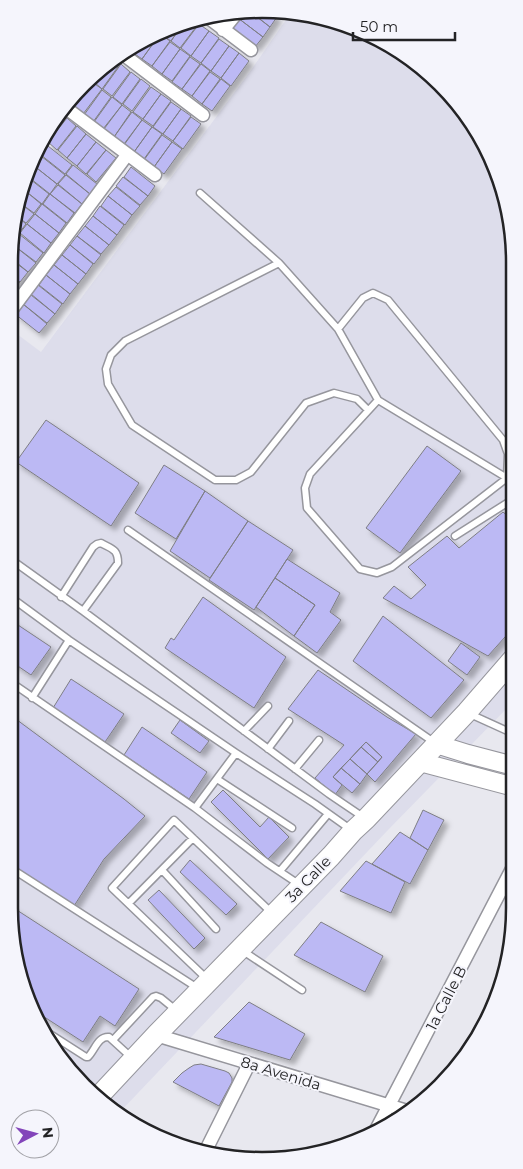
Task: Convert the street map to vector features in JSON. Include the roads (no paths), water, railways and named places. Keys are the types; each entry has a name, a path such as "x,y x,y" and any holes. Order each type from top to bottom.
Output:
{"main road":[{"name":"3a Calle","path":"102,1092 133,1058 331,856 506,668"}],"street":[{"path":"223,30 231,20"},
{"path":"214,22 251,50"},
{"path":"128,58 203,115"},
{"path":"70,111 155,175"},
{"path":"18,301 127,155"},
{"path":"436,744 506,764"},
{"path":"420,762 506,785"},
{"name":"1a Calle B","path":"382,1119 506,881"},
{"name":"8a Avenida","path":"156,1035 399,1109"},
{"path":"208,1146 249,1064"}],"lane":[{"path":"200,193 279,263 338,329 378,400 506,478"},
{"path":"279,263 126,341 111,355 106,369 108,384 132,425 215,480 236,480 251,472 306,403 334,393 357,399 368,410"},
{"path":"338,329 363,298 373,293 388,300 502,440 506,449"},
{"path":"378,400 310,474 305,488 307,508 360,569 377,573 392,567 506,483"},
{"path":"455,536 506,504"},
{"path":"128,530 436,744"},
{"path":"61,597 93,547 101,542 116,551 118,563 83,611"},
{"path":"18,565 329,794 360,825"},
{"path":"18,603 69,640 236,754 328,814 360,825"},
{"path":"32,698 69,640"},
{"path":"18,688 195,808 266,863 301,886"},
{"path":"244,731 268,706"},
{"path":"466,712 506,730"},
{"path":"268,749 289,721"},
{"path":"295,769 319,740"},
{"path":"195,808 236,754"},
{"path":"217,779 292,828"},
{"path":"280,871 328,814"},
{"path":"204,985 129,903 112,888 174,820 274,915"},
{"path":"129,903 193,838"},
{"path":"162,870 216,929"},
{"path":"18,872 204,985"},
{"path":"240,949 302,990"},
{"path":"113,1040 152,997 161,998 178,1012"},
{"path":"55,1037 86,1057 90,1056 102,1038 110,1037 133,1058"}]}
